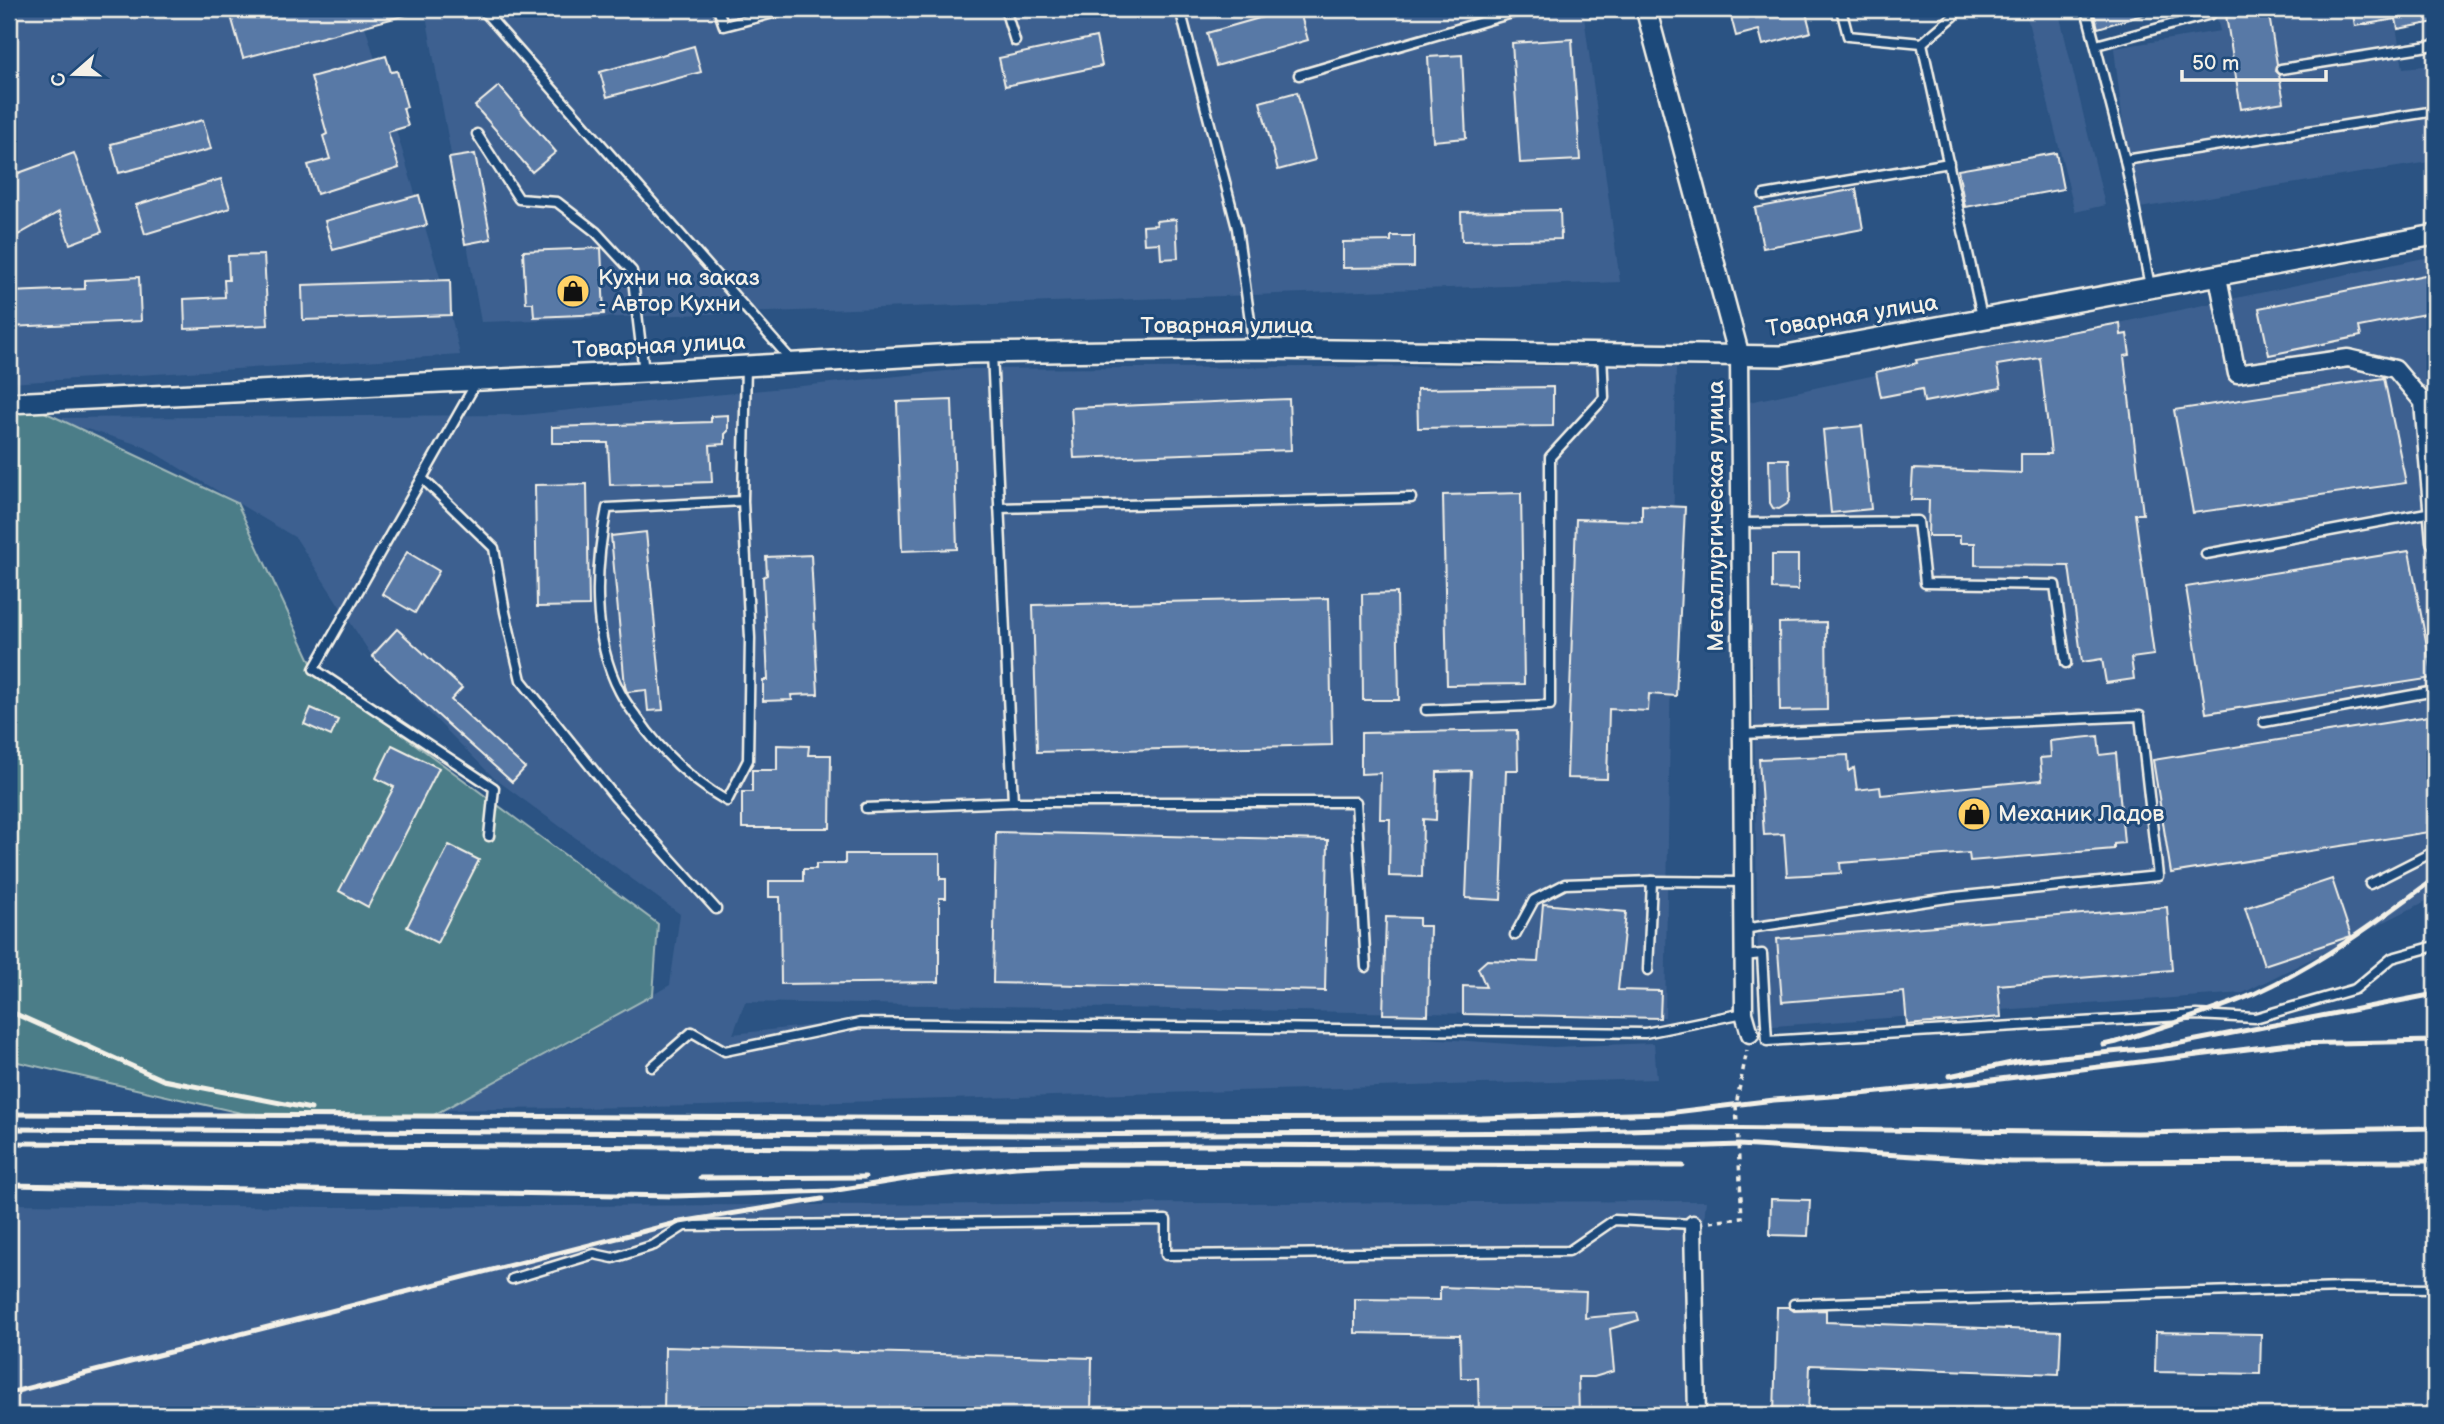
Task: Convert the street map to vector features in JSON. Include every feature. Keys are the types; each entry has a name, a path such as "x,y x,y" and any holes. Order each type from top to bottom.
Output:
{"street":[{"name":"Металлургическая улица","path":"1646,9 1740,355 1744,1013 1750,1034"},
{"name":"Товарная улица","path":"9,403 992,353 1254,349 1782,356 2435,235"},
{"path":"2218,277 2237,374 2347,358 2395,369 2423,402 2435,541"},
{"path":"1693,1224 1697,1415"}],"lane":[{"path":"482,9 794,363"},
{"path":"718,9 723,26 789,9"},
{"path":"1005,9 1015,41"},
{"path":"1180,9 1237,228 1254,349"},
{"path":"1299,75 1526,9"},
{"path":"1841,9 1848,36 1922,43 1954,16 1952,9"},
{"path":"2086,9 2125,160 2150,289"},
{"path":"2096,45 2211,14 2209,9"},
{"path":"1922,43 1982,320"},
{"path":"2281,69 2435,45"},
{"path":"2125,160 2435,111"},
{"path":"477,134 519,199 557,202 596,232 632,271 644,372"},
{"path":"1764,195 1948,163"},
{"path":"992,353 1013,802"},
{"path":"1426,710 1550,705 1550,457 1604,398 1602,353"},
{"path":"743,501 607,508 599,545 598,595 602,636 611,673 620,692 662,750 702,787 727,801 748,760 750,638 743,501 746,366"},
{"path":"478,380 314,669 494,788 489,836"},
{"path":"422,478 494,548 505,612 522,680 615,797 716,909"},
{"path":"999,508 1411,498"},
{"path":"2206,554 2432,512"},
{"path":"1740,523 1918,521 1925,583 2055,585 2066,663"},
{"path":"2264,722 2435,691"},
{"path":"1742,734 2140,716 2158,876 1954,897 1743,929"},
{"path":"866,808 1013,802 1356,802 1366,967"},
{"path":"2370,884 2435,851"},
{"path":"1648,970 1652,881"},
{"path":"1516,935 1534,900 1565,884 1743,882"},
{"path":"1744,957 1762,954 1768,1041 2197,1015 2255,1018 2355,989 2392,958 2435,946"},
{"path":"652,1067 692,1032 725,1051 860,1023 1645,1032 1744,1013"},
{"path":"512,1279 594,1254 613,1258 654,1245 684,1226 1166,1220 1166,1255 1569,1251 1614,1220 1693,1224"},
{"path":"1794,1304 2343,1288 2435,1289"}],"path":[{"path":"1693,1224 1742,1218 1736,1105 1750,1034"}],"shaded area":[{"path":"9,9 360,9 450,311 460,355 9,383"},
{"path":"425,9 1583,9 1620,282 481,322"},
{"path":"2025,9 2058,9 2105,205 2075,212"},
{"path":"2215,9 2393,9 2403,68 2435,65 2435,161 2133,209 2114,48 2220,31"},
{"path":"2435,257 2435,908 2426,901 2243,993 1759,1027 1749,402"},
{"path":"1676,365 1665,1017 745,1002 733,1034 832,1023 1193,1021 1553,1047 1654,1043 1657,1079 703,1106 438,1110 577,1039 670,985 680,914 494,778 370,653 296,538 143,446 50,418 523,415 965,369"},
{"path":"1706,1201 1684,1415 9,1415 9,1204 326,1207"}],"green space":[{"path":"23,402 237,503 314,669 658,924 653,995 432,1116 254,1116 9,1060 9,403"}],"building":[{"path":"229,9 409,9 410,14 243,58"},
{"path":"1299,9 1308,40 1216,66 1207,33"},
{"path":"1729,9 1805,9 1811,32 1763,45 1759,30 1736,36"},
{"path":"2093,9 2148,9 2149,13 2098,28"},
{"path":"2225,9 2268,9 2277,64 2275,71 2279,75 2284,102 2241,109"},
{"path":"2352,9 2435,9 2435,22 2398,29 2396,19 2355,26"},
{"path":"1096,37 1102,66 1005,86 999,58"},
{"path":"1572,39 1580,160 1520,163 1512,43"},
{"path":"694,46 701,72 607,97 600,72"},
{"path":"1462,55 1466,138 1433,141 1428,57"},
{"path":"386,56 391,72 397,71 407,107 403,108 408,126 388,132 399,168 317,194 308,165 330,159 323,136 327,134 311,77"},
{"path":"499,86 556,152 532,172 475,106"},
{"path":"1297,92 1315,160 1278,170 1260,102"},
{"path":"203,120 211,149 119,173 111,144"},
{"path":"74,153 102,232 70,244 59,212 9,240 9,179"},
{"path":"2056,153 2063,189 1965,207 1958,170"},
{"path":"475,154 491,239 465,244 449,158"},
{"path":"221,179 230,208 145,234 136,205"},
{"path":"1856,189 1863,229 1763,248 1755,208"},
{"path":"419,195 427,225 333,250 325,221"},
{"path":"1560,210 1561,239 1462,241 1461,212"},
{"path":"1176,219 1178,258 1161,259 1160,243 1144,244 1143,226 1157,225 1156,221"},
{"path":"1391,236 1414,236 1414,267 1343,268 1343,242 1391,241"},
{"path":"601,248 604,314 534,317 533,303 526,303 523,251"},
{"path":"264,255 268,325 185,329 184,299 225,297 224,280 229,280 228,256"},
{"path":"2435,273 2435,312 2359,327 2361,336 2269,355 2259,308"},
{"path":"139,277 141,321 9,327 9,292 85,289 85,280"},
{"path":"450,280 451,315 303,320 302,285"},
{"path":"2120,323 2121,335 2127,334 2130,355 2124,356 2143,514 2135,514 2154,655 2131,658 2134,679 2106,683 2102,659 2082,662 2069,566 1975,565 1975,543 1960,543 1960,536 1928,536 1929,500 1911,500 1913,469 2021,473 2021,454 2051,454 2040,358 1997,365 2001,388 1924,402 1922,389 1881,397 1876,372 1917,363 1916,360"},
{"path":"2384,378 2406,483 2193,513 2174,410"},
{"path":"1553,387 1553,426 1418,428 1417,389"},
{"path":"1289,399 1291,450 1074,458 1071,408"},
{"path":"952,400 957,549 902,551 897,402"},
{"path":"728,415 725,444 710,445 712,482 610,485 608,443 552,443 552,427 711,422 711,416"},
{"path":"1862,426 1871,509 1831,513 1823,430"},
{"path":"1769,459 1789,459 1790,498 1787,504 1779,509 1773,508 1770,503"},
{"path":"587,484 589,606 537,607 535,485"},
{"path":"1521,493 1524,684 1447,685 1443,495"},
{"path":"1642,505 1685,507 1676,696 1649,694 1648,711 1609,709 1607,779 1567,778 1576,519 1642,521"},
{"path":"646,532 663,710 648,711 646,690 627,692 625,686 611,536"},
{"path":"2409,551 2433,678 2206,713 2186,587"},
{"path":"407,552 439,571 415,613 382,594"},
{"path":"811,555 818,694 791,695 792,700 763,701 763,680 768,680 763,577 767,575 766,557"},
{"path":"1772,555 1798,555 1798,590 1772,589"},
{"path":"1397,593 1399,700 1363,700 1362,594"},
{"path":"1329,598 1332,745 1037,752 1033,605"},
{"path":"1826,622 1827,710 1780,711 1779,623"},
{"path":"397,629 462,688 451,700 525,768 512,782 372,656"},
{"path":"311,708 338,720 331,736 304,724"},
{"path":"2435,715 2435,831 2171,873 2153,760"},
{"path":"1517,730 1518,770 1506,770 1501,900 1466,898 1471,771 1437,772 1436,820 1423,819 1422,877 1389,876 1390,819 1380,819 1381,773 1361,774 1361,733"},
{"path":"2098,736 2100,755 2116,753 2124,843 2114,844 2114,849 1970,861 1969,853 1840,863 1841,873 1787,876 1784,834 1764,835 1759,759 1848,755 1849,771 1854,768 1857,790 1880,787 1881,795 2042,780 2040,758 2051,757 2050,741"},
{"path":"392,745 439,768 368,907 339,891 394,787 376,778"},
{"path":"777,745 809,746 808,755 831,755 830,828 742,828 742,792 752,792 752,770 777,770"},
{"path":"996,832 1328,840 1325,991 993,983"},
{"path":"449,845 479,860 437,943 407,927"},
{"path":"845,854 940,854 940,879 946,879 946,898 939,898 939,982 781,984 780,897 769,897 769,881 803,881 803,869 816,869 816,864 845,864"},
{"path":"2332,879 2351,936 2264,965 2245,908"},
{"path":"1543,904 1626,912 1618,990 1661,991 1660,1018 1463,1014 1463,986 1486,987 1478,968 1487,960 1538,962"},
{"path":"2167,907 2172,970 1998,985 2001,1017 1907,1025 1904,992 1782,1002 1777,939"},
{"path":"1386,917 1419,918 1419,926 1430,926 1428,1015 1383,1014"},
{"path":"1771,1199 1810,1200 1808,1236 1770,1235"},
{"path":"1440,1287 1586,1292 1585,1318 1637,1313 1639,1320 1610,1329 1614,1371 1594,1377 1578,1377 1579,1415 1479,1415 1478,1378 1461,1378 1460,1335 1355,1333 1355,1299 1440,1300"},
{"path":"1777,1307 1788,1307 1794,1311 1826,1310 1826,1322 2061,1331 2059,1374 1810,1365 1808,1415 1774,1415"},
{"path":"2156,1332 2261,1334 2260,1374 2155,1372"},
{"path":"665,1347 1092,1358 1091,1415 664,1415"}],"railway":[{"path":"2103,1045 2220,1007 2278,982 2348,941 2435,878"},
{"path":"1949,1076 2021,1061 2160,1047 2435,994"},
{"path":"9,1011 163,1080 311,1109"},
{"path":"9,1114 1050,1119 1482,1118 1667,1113 1774,1100 1975,1082 2289,1044 2435,1041"},
{"path":"9,1129 1036,1135 1560,1132 1693,1128 2137,1133 2435,1128"},
{"path":"9,1143 859,1148 1739,1145 2010,1162 2435,1161"},
{"path":"9,1185 675,1196 831,1191 918,1177 1016,1167 1080,1164 1683,1166"},
{"path":"700,1178 865,1177"},
{"path":"9,1393 680,1222 822,1199"}],"place":[{"name":"Кухни на заказ - Автор Кухни","path":"573,291"},
{"name":"Механик Ладов","path":"1974,814"}]}
